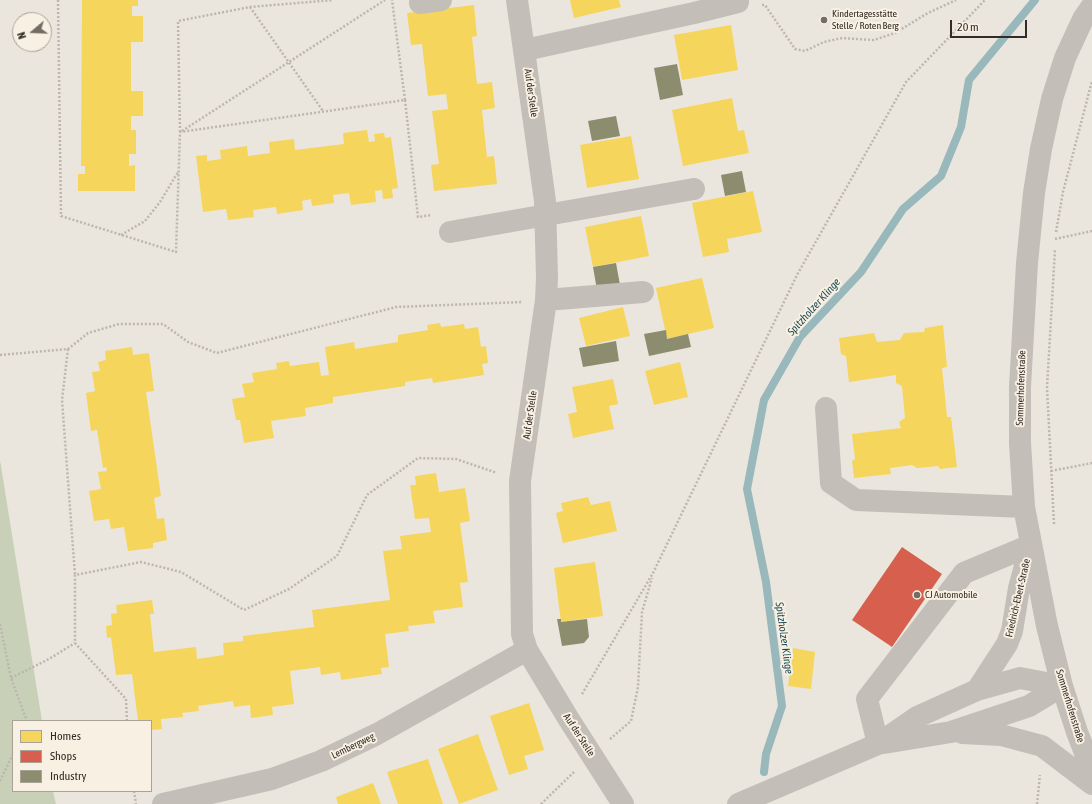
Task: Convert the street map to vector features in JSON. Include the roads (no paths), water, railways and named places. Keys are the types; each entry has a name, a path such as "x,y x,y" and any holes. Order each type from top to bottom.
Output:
{"street":[{"path":"420,3 441,0"},
{"name":"Auf der Stelle","path":"517,0 525,50 546,215 546,300 520,481 522,634 527,650 623,804"},
{"path":"525,50 694,7 738,2"},
{"name":"Sommerhofenstraße","path":"1092,6 1083,19 1065,58 1052,99 1034,193 1027,262 1020,387 1020,443 1024,507 1031,545 1047,626 1062,686 1092,771"},
{"path":"450,232 694,189"},
{"path":"546,300 643,292"},
{"path":"826,408 831,483 856,500 1024,507"},
{"path":"878,744 867,699 964,573 1031,545"},
{"name":"Friedrich-Ebert-Straße","path":"977,690 1007,644 1012,631 1018,588 1031,545"},
{"name":"Lembergweg","path":"163,804 272,779 321,761 377,734 527,650"},
{"path":"738,804 878,744 917,717 977,690 1020,678 1062,686"},
{"path":"878,744 951,732 1029,706 1062,686"},
{"path":"951,732 1001,736 1042,746 1092,784"}],"waterway":[{"name":"Spitzholzer Klinge","path":"764,772 766,754 782,706 766,582 747,489 764,400 800,337 861,272 903,209 941,176 961,127 969,80 1035,0"}],"place":[{"name":"Kindertagesstätte Stelle / Roten Berg","path":"824,20"},
{"name":"CJ Automobile","path":"917,595"}]}
